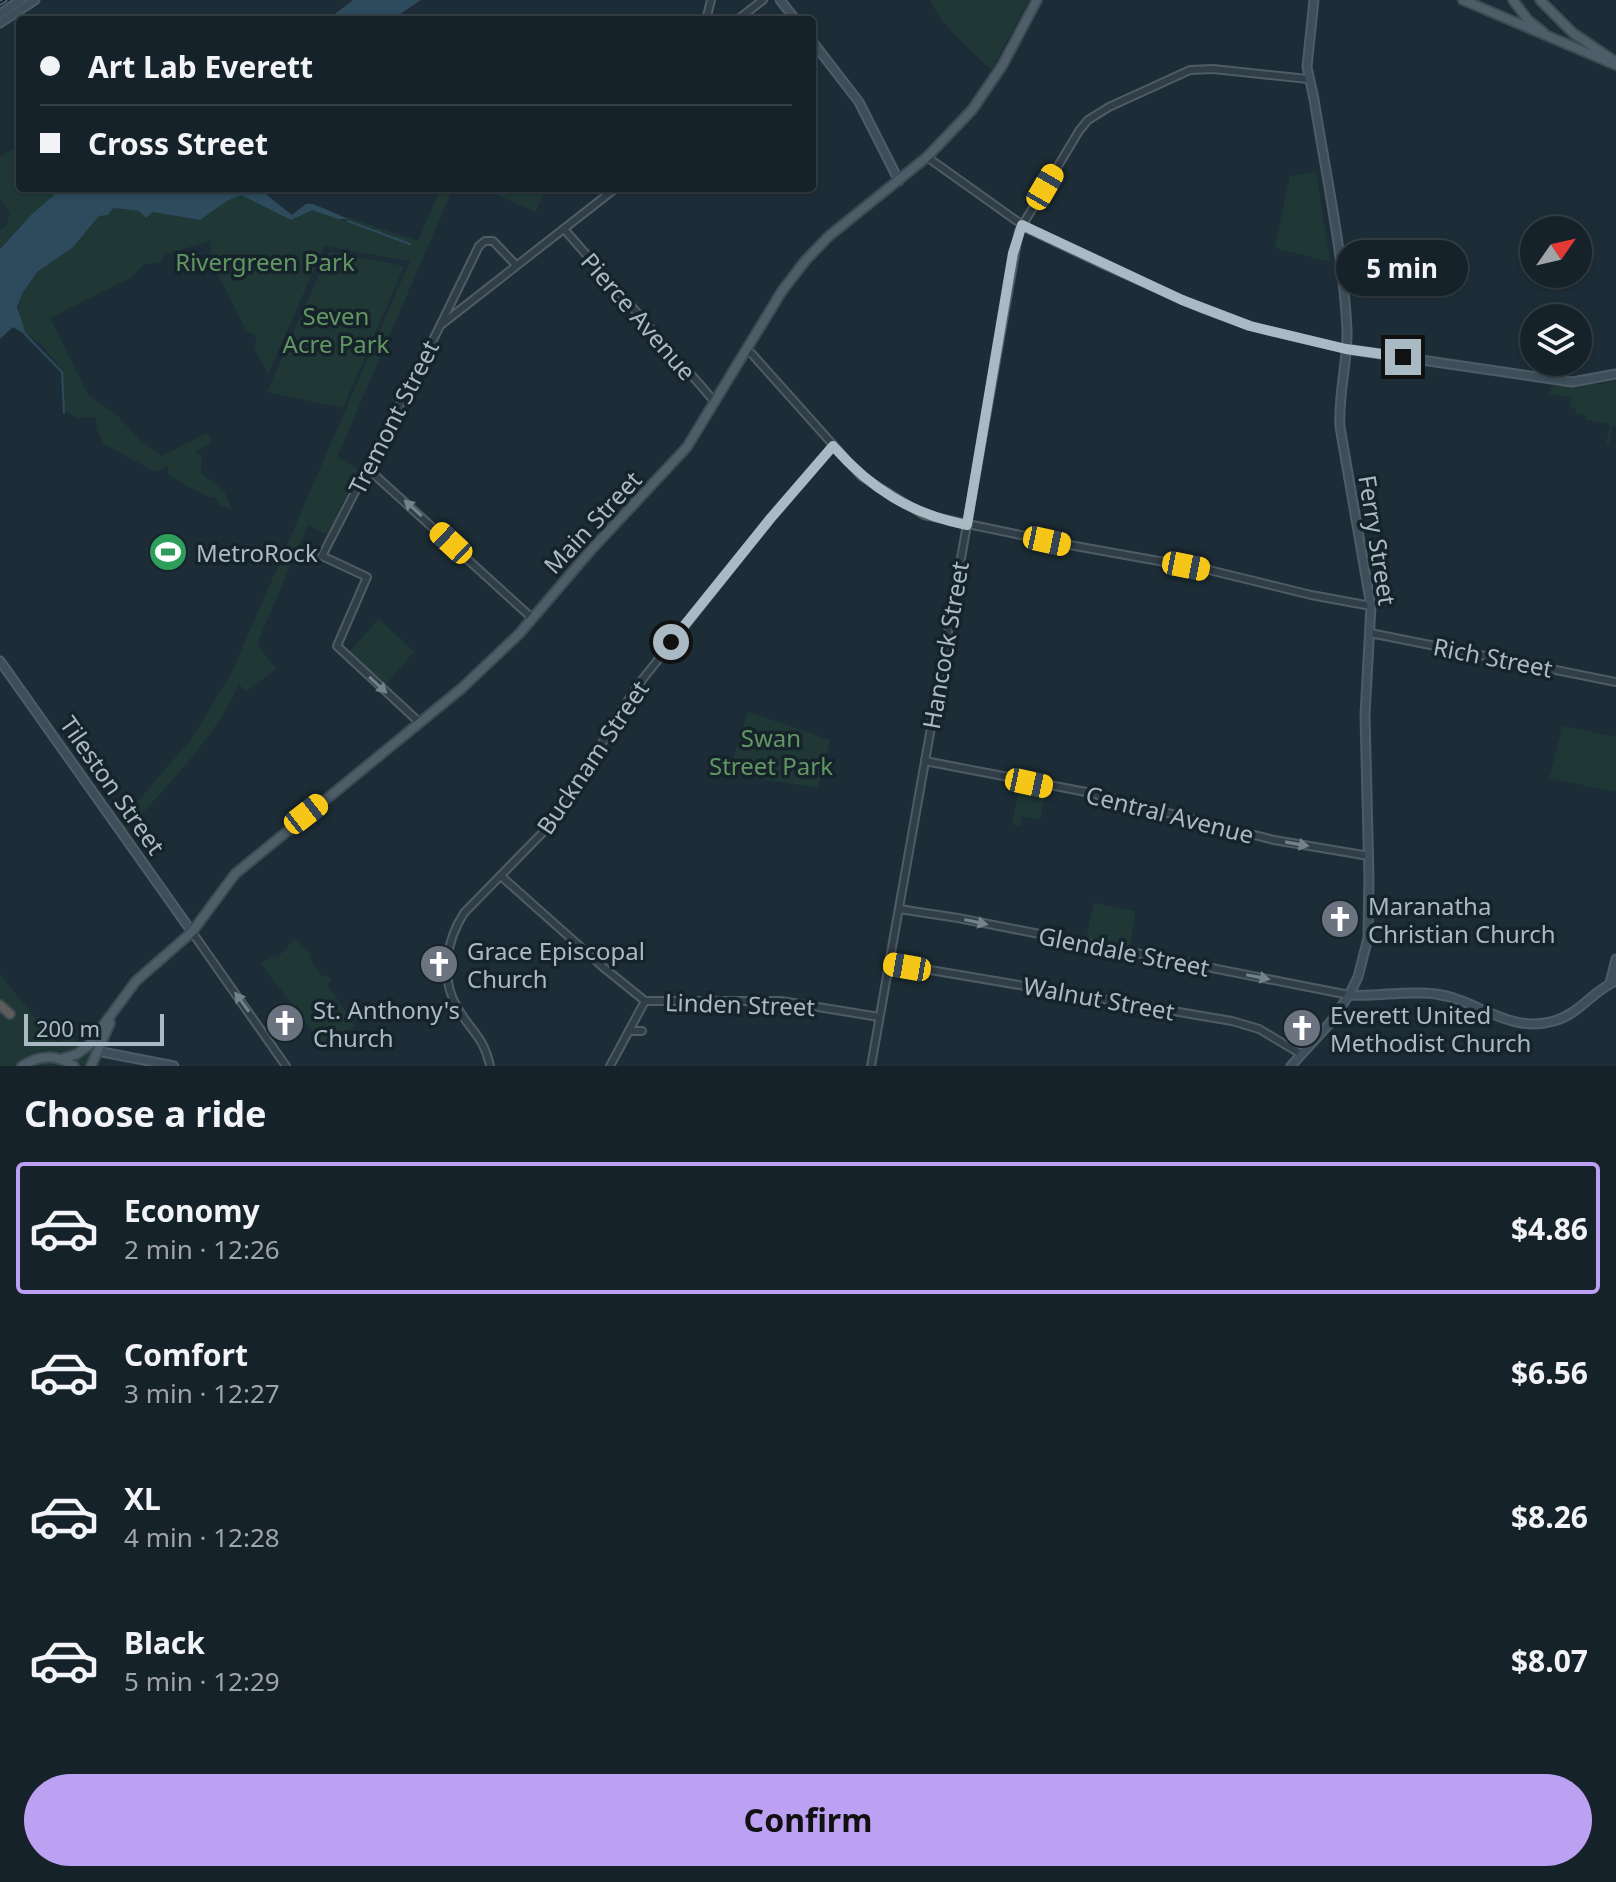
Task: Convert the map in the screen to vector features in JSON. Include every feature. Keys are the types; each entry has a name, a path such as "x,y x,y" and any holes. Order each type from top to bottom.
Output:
{"highway":[{"path":"0,1005 10,1014"}],"main road":[{"path":"0,14 21,0"},
{"path":"0,23 35,0"},
{"path":"780,0 793,16"},
{"name":"Main Street","path":"61,1059 85,1049 143,975 192,932 235,874 492,663 591,550 682,455 786,285 814,251 927,157 983,95 1037,0"},
{"name":"Ferry Street","path":"1291,1066 1330,1023 1349,995 1358,977 1368,938 1365,715 1371,606 1340,427 1346,349 1342,285 1314,99 1308,79 1314,0"},
{"path":"1463,0 1560,42 1568,38 1563,25 1540,0"},
{"path":"1513,0 1528,20 1553,39 1616,63"},
{"path":"1563,25 1616,63"},
{"path":"816,46 859,102 899,181"},
{"path":"1346,349 1572,382 1616,374"},
{"name":"Tileston Street","path":"0,661 192,932"},
{"path":"1349,995 1436,994 1513,1023 1534,1025 1572,1014 1613,982 1616,959"},
{"name":"Main Street","path":"91,1066 111,1017"},
{"path":"97,1051 174,1066"},
{"path":"22,1066 39,1058 61,1059 74,1066"}],"street":[{"path":"742,16 763,0"},
{"name":"Hancock Street","path":"871,1066 1013,253 1022,225 1076,135 1088,120 1109,107 1184,72 1208,68 1308,79"},
{"path":"927,157 1022,225 1208,311 1250,326 1346,349"},
{"path":"440,326 611,192"},
{"name":"Pierce Avenue","path":"564,229 715,402"},
{"name":"Tremont Street","path":"420,723 337,646 367,577 322,556 479,246 488,241 497,244 516,265"},
{"path":"463,278 462,291 471,301"},
{"path":"746,351 752,354 853,468 878,488 924,515 1209,570 1371,606"},
{"name":"Bucknam Street","path":"490,1066 485,1046 452,997 447,980 451,942 464,913 551,824 585,775 614,721 642,680 770,519 833,446"},
{"path":"367,468 532,618"},
{"name":"Rich Street","path":"1370,633 1616,682"},
{"name":"Central Avenue","path":"925,761 1086,792 1274,840 1369,856"},
{"name":"Linden Street","path":"502,877 645,1001 781,1001 879,1017"},
{"name":"Glendale Street","path":"899,909 1349,995"},
{"path":"192,932 286,1066"},
{"name":"Walnut Street","path":"889,963 1232,1021 1259,1029 1301,1054"},
{"path":"610,1066 645,1001"},
{"path":"629,1031 642,1031"}],"green space":[{"path":"931,0 1029,0 991,70 947,26"},
{"path":"16,148 16,192 59,192 15,231 0,249 0,230 6,226 10,213 0,198 0,157"},
{"path":"1316,172 1330,262 1275,248 1290,176"},
{"name":"Rivergreen Park","path":"439,192 451,192 337,457 359,470 327,535 308,524 257,644 276,669 246,692 239,684 204,743 126,831 120,822 193,737 232,672 410,261 324,246 268,375 255,349 256,336 246,330 211,260 211,240 165,255 160,263 145,264 130,278 50,318 88,395 117,415 141,441 162,456 207,433 212,443 195,452 202,457 201,473 224,491 231,508 220,505 216,498 168,475 168,466 155,472 103,443 96,417 78,418 63,410 63,371 41,344 25,334 19,319 18,300 36,272 67,250 86,227 109,208 139,211 146,218 153,212 200,220 241,195 291,220 313,210 418,241"},
{"path":"489,192 544,192 536,212"},
{"name":"Seven Acre Park","path":"331,252 404,266 343,408 267,392"},
{"path":"1616,380 1616,426 1612,425 1609,445 1606,444 1610,424 1585,420 1586,415 1575,413 1576,408 1570,407 1572,398 1549,394 1553,385 1601,384"},
{"path":"379,619 414,652 385,685 349,652"},
{"name":"Swan Street Park","path":"748,712 830,740 818,788 729,772"},
{"path":"1563,726 1616,737 1616,792 1549,778"},
{"path":"1020,785 1046,790 1040,820 1022,816 1020,826 1012,824"},
{"path":"1094,903 1135,911 1130,948 1086,939"},
{"path":"295,939 312,955 309,958 323,978 326,975 332,980 327,985 355,1026 324,1045 261,964 274,955 277,958"},
{"path":"0,974 53,1040 59,1043 70,1035 100,1060 99,1066 0,1066"}],"water":[{"path":"353,0 421,0 397,16 332,16"},
{"path":"57,192 266,192 292,215 306,204 313,204 349,219 338,219 312,210 291,220 241,195 200,220 153,212 146,218 139,211 113,208 108,215 99,216 72,248 37,272 17,307 26,335 13,327 0,339 0,249"}],"waterway":[{"path":"348,221 410,244"},
{"path":"25,334 62,372 64,413"}],"railway":[{"path":"0,3 5,0"}],"place":[{"name":"MetroRock","path":"168,552"},
{"name":"Maranatha Christian Church","path":"1340,919"},
{"name":"Grace Episcopal Church","path":"439,964"},
{"name":"St. Anthony's Church","path":"285,1023"},
{"name":"Everett United Methodist Church","path":"1302,1028"}],"route":[{"path":"671,642 833,446 853,468 878,488 924,515 967,525 1013,253 1022,225 1182,300 1250,326 1346,349 1403,357"}]}
